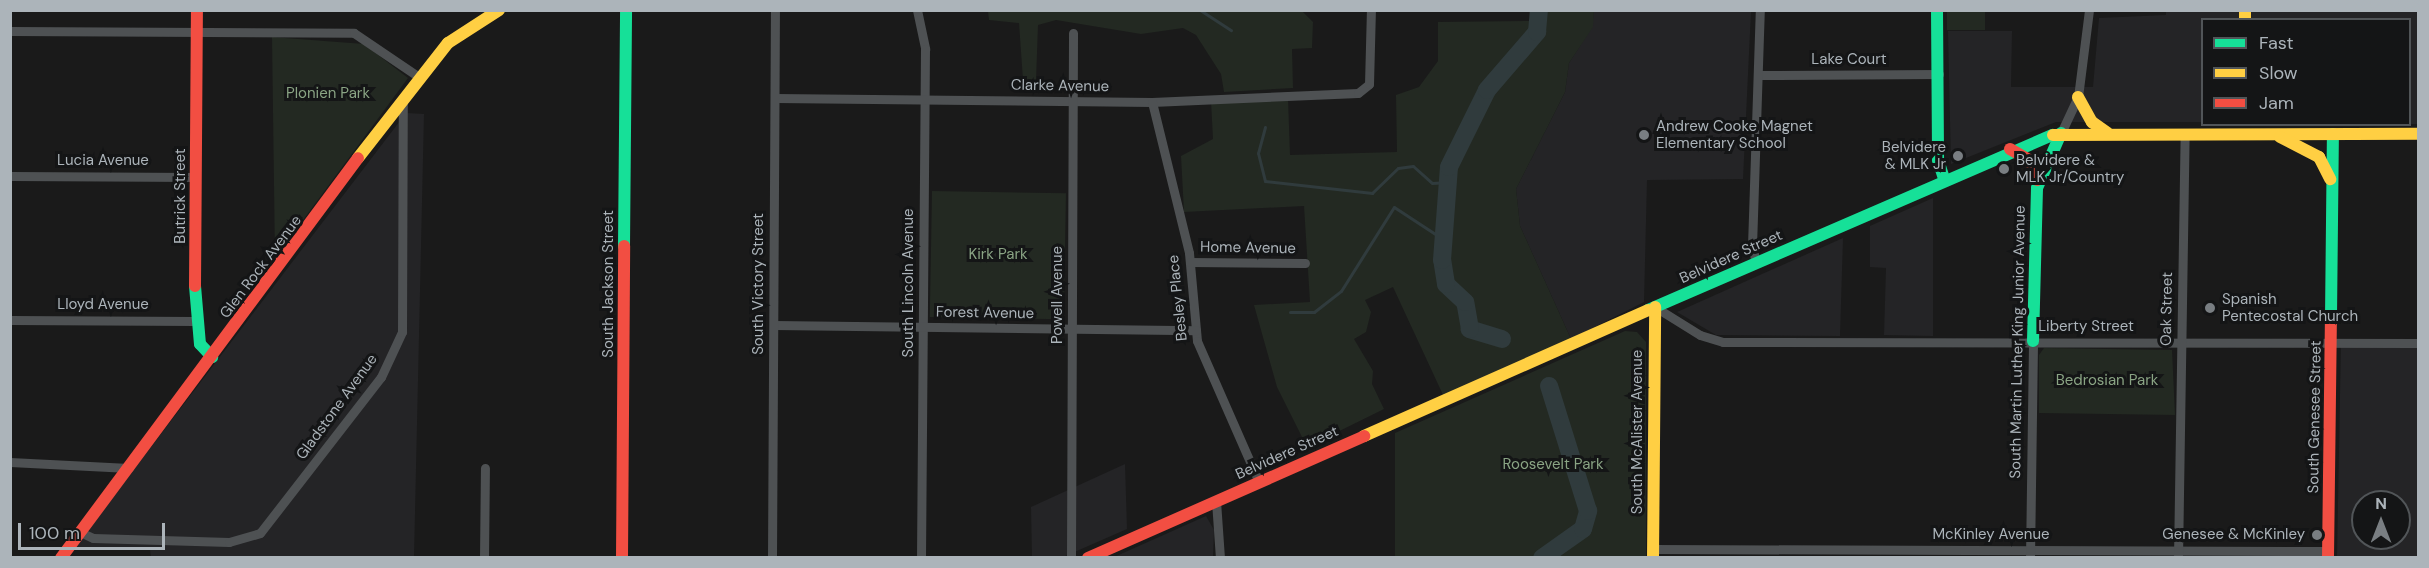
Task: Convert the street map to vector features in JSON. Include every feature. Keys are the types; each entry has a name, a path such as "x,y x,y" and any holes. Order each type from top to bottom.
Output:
{"street":[{"name":"Butrick Street","path":"197,10 195,321 200,344 212,357"},
{"name":"Glen Rock Avenue","path":"61,558 403,102 419,77 448,43 499,10"},
{"name":"South Jackson Street","path":"622,558 626,10"},
{"name":"South Victory Street","path":"772,558 775,10"},
{"name":"South Lincoln Avenue","path":"917,10 925,49 921,558"},
{"name":"Clarke Avenue","path":"775,98 1152,102 1344,94 1368,90 1370,84 1371,10"},
{"path":"1756,263 1752,246 1760,10"},
{"path":"1937,10 1938,160 1944,179"},
{"path":"2061,133 2078,97 2089,10"},
{"path":"10,31 354,33 374,41 419,77"},
{"name":"Powell Avenue","path":"1071,558 1073,33"},
{"name":"Lake Court","path":"1759,75 1939,74"},
{"path":"2078,97 2092,122 2109,134"},
{"name":"Gladstone Avenue","path":"80,532 93,538 229,542 260,533 381,377 402,332 403,102"},
{"name":"Besley Place","path":"1152,102 1190,262 1196,330 1259,482"},
{"name":"Belvidere Street","path":"1088,558 2010,149 2061,133 2185,134 2244,129 2267,134 2418,134"},
{"name":"South Martin Luther King Junior Avenue","path":"2030,554 2032,341 2038,184 2061,133"},
{"name":"Oak Street","path":"2178,554 2185,134"},
{"path":"2267,134 2319,157 2333,195"},
{"name":"South Genesee Street","path":"2328,554 2334,134"},
{"path":"2010,149 2031,161 2038,184"},
{"name":"Lucia Avenue","path":"10,176 196,177"},
{"name":"Home Avenue","path":"1190,262 1305,263"},
{"name":"Liberty Street","path":"1655,307 1700,335 1723,342 2418,343"},
{"name":"South McAlister Avenue","path":"1653,553 1655,307"},
{"name":"Lloyd Avenue","path":"10,320 195,321"},
{"name":"Forest Avenue","path":"774,325 1196,330"},
{"path":"10,462 129,468"},
{"path":"484,558 485,468"},
{"path":"1216,501 1220,558"},
{"name":"McKinley Avenue","path":"1653,553 2328,554"}],"shaded area":[{"path":"2166,10 2418,11 2418,124 2411,124 2411,18 2201,18 2201,122 2056,122 1951,164 1948,31 2012,31 2011,87 2093,87 2099,18 2166,15"},
{"name":"Andrew Cooke Magnet Elementary School","path":"1594,11 1751,11 1743,179 1647,180 1644,302 1571,339 1520,226 1516,189 1565,92 1569,63 1592,27"},
{"path":"406,113 424,114 414,557 151,558 150,550 74,548"},
{"path":"1933,198 1933,336 1884,335 1886,268 1870,267 1870,226"},
{"path":"1843,238 1840,336 1716,335 1677,312"},
{"path":"2341,342 2418,343 2418,557 2337,558"},
{"path":"1125,464 1127,529 1063,557 1032,557 1031,507"},
{"path":"1206,516 1214,530 1213,557 1112,558"}],"green space":[{"path":"988,11 1302,11 1313,22 1312,48 1292,49 1293,88 1224,92 1221,74 1196,35 1183,28 1141,34 1056,20 1038,25 1036,81 1023,80 1019,23 989,20"},
{"path":"1532,11 1594,11 1593,27 1569,63 1565,92 1516,189 1520,226 1571,339 1444,397 1393,287 1365,300 1371,312 1366,332 1354,339 1373,371 1372,384 1384,409 1307,447 1277,387 1254,305 1310,302 1304,206 1184,212 1181,156 1213,139 1211,101 1288,98 1290,155 1397,152 1396,95 1419,87 1438,61 1438,22 1532,21"},
{"path":"1947,11 1985,11 1985,30 1947,30"},
{"name":"Plonien Park","path":"272,37 364,44 408,78 275,258"},
{"name":"Kirk Park","path":"932,191 1066,193 1064,319 930,317"},
{"name":"Roosevelt Park","path":"1625,331 1637,332 1646,342 1646,557 1395,557 1395,433"},
{"name":"Bedrosian Park","path":"2044,348 2172,350 2175,415 2039,413 2039,355"}],"waterway":[{"path":"1200,10 1231,30"},
{"path":"1502,339 1470,329 1465,302 1446,284 1442,260 1449,167 1487,90 1537,32 1539,10"},
{"path":"1265,127 1258,153 1265,181 1372,193 1398,168 1413,166 1432,183 1449,182"},
{"path":"1290,312 1314,312 1341,291 1394,207 1446,241"},
{"path":"1542,558 1583,529 1588,511 1549,386"}],"traffic: fast":[{"path":"624,246 626,10"},
{"path":"1937,10 1938,160 1944,179"},
{"path":"2033,341 2037,188 2061,133"},
{"path":"2331,317 2333,134"},
{"path":"1648,310 2053,135"},
{"path":"195,286 200,344 212,357"}],"traffic: slow":[{"path":"358,158 448,43 499,10"},
{"path":"2245,10 2245,18"},
{"path":"2078,97 2092,122 2108,133"},
{"path":"2053,135 2418,134"},
{"path":"2280,137 2319,157 2330,179"},
{"path":"1653,558 1655,307"},
{"path":"1364,436 1648,310"}],"traffic: jam":[{"path":"195,286 197,10"},
{"path":"2010,149 2031,161 2037,180"},
{"path":"61,558 358,158"},
{"path":"622,558 624,246"},
{"path":"2328,558 2331,317"},
{"path":"1088,558 1364,436"}],"place":[{"name":"Andrew Cooke Magnet Elementary School","path":"1644,135"},
{"name":"Belvidere & MLK Jr","path":"1958,156"},
{"name":"Belvidere & MLK Jr/Country","path":"2004,169"},
{"name":"Spanish Pentecostal Church","path":"2210,308"},
{"name":"Genesee & McKinley","path":"2317,535"}]}
